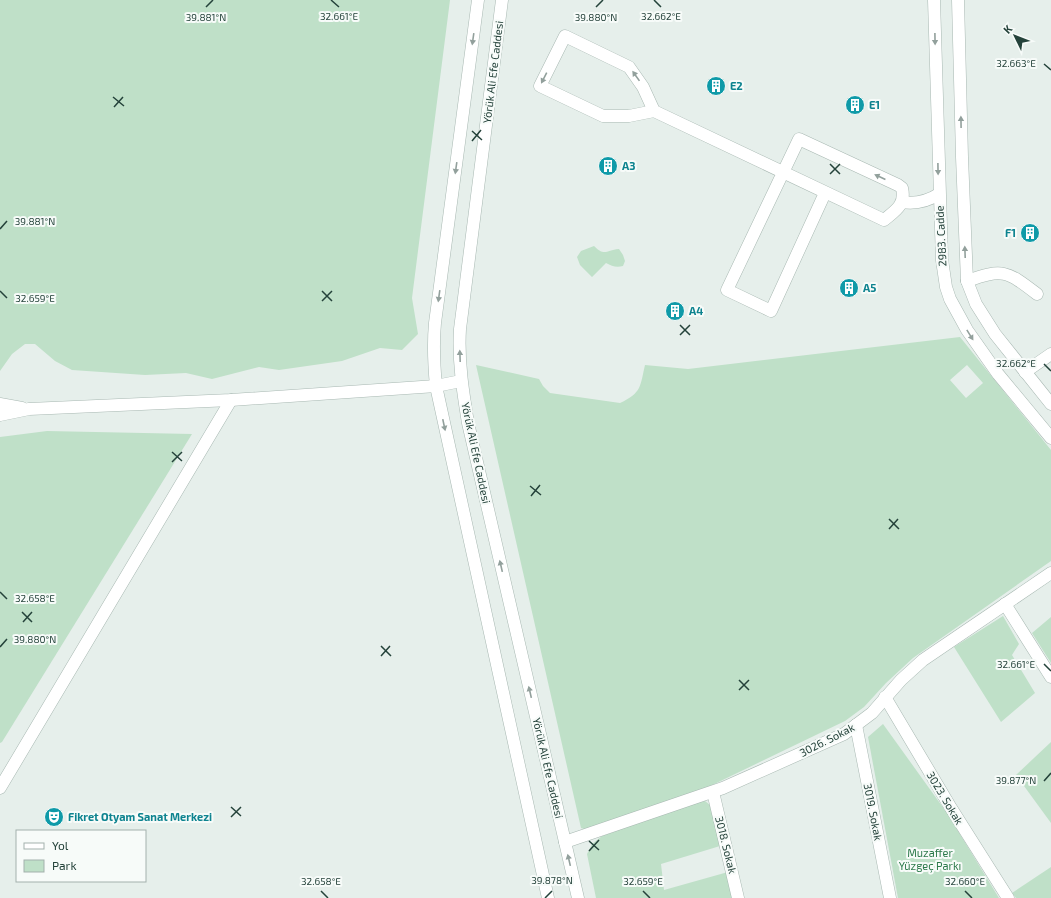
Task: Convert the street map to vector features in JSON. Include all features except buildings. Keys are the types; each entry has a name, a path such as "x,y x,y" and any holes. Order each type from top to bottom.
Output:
{"street":[{"path":"478,0 435,323 433,356 436,386 548,898"},
{"name":"Yörük Ali Efe Caddesi","path":"502,0 460,329 461,381 468,423 578,898"},
{"name":"2983. Cadde","path":"934,0 939,194 943,274 946,287 967,330 988,361 1051,438"},
{"path":"958,0 967,281 973,298 995,334 1051,404"},
{"path":"654,111 643,87 629,67 565,36 540,86 603,116 629,116 654,111 783,172 825,193 884,220 896,210 902,202 903,190 900,186 799,139 783,172 727,290 771,311 825,193"},
{"path":"902,202 919,202 939,194"},
{"path":"967,281 991,273 1001,273 1011,276 1037,294"},
{"path":"956,310 973,298"},
{"path":"1025,372 1051,354"},
{"path":"0,415 29,409 231,400 436,386 461,381"},
{"path":"0,788 231,400"},
{"path":"0,404 29,409"},
{"name":"3026. Sokak","path":"565,842 747,779 844,734 872,713 901,680 923,660 1051,573"},
{"path":"1005,604 1051,677"},
{"name":"3023. Sokak","path":"885,697 951,808 1008,898"},
{"name":"3019. Sokak","path":"856,725 890,898"},
{"name":"3018. Sokak","path":"713,792 738,898"}],"green space":[{"path":"0,0 450,0 412,298 418,334 402,350 380,348 342,361 279,370 259,367 212,379 186,373 145,375 72,370 55,361 35,344 25,344 12,354 0,371"},
{"path":"594,246 603,252 619,249 625,261 623,266 618,267 606,263 592,277 580,265 577,257 581,251"},
{"path":"960,337 1051,450 1051,561 913,658 886,683 864,707 845,721 704,789 587,830 581,828 476,365 539,379 550,393 620,403 632,396 639,388 645,365 688,369","holes":["967,365 983,383 966,398 950,380"]},
{"path":"47,431 192,434 0,743 0,437"},
{"path":"1003,616 1019,644 1012,655 1035,693 1001,722 954,647"},
{"path":"1051,617 1051,663 1032,633"},
{"name":"Muzaffer Yüzgeç Parkı","path":"883,724 947,813 999,898 898,898 868,737"},
{"path":"1051,742 1051,823 1016,775"},
{"path":"705,801 710,805 720,846 661,864 664,890 728,872 733,898 596,898 587,854 592,844 602,836 696,802"},
{"path":"1051,867 1051,898 1016,898 1012,893"}],"place":[{"name":"E2","path":"716,86"},
{"name":"E1","path":"855,105"},
{"name":"A3","path":"608,166"},
{"name":"F1","path":"1030,233"},
{"name":"A5","path":"849,288"},
{"name":"A4","path":"675,311"},
{"name":"Fikret Otyam Sanat Merkezi","path":"54,817"}]}
